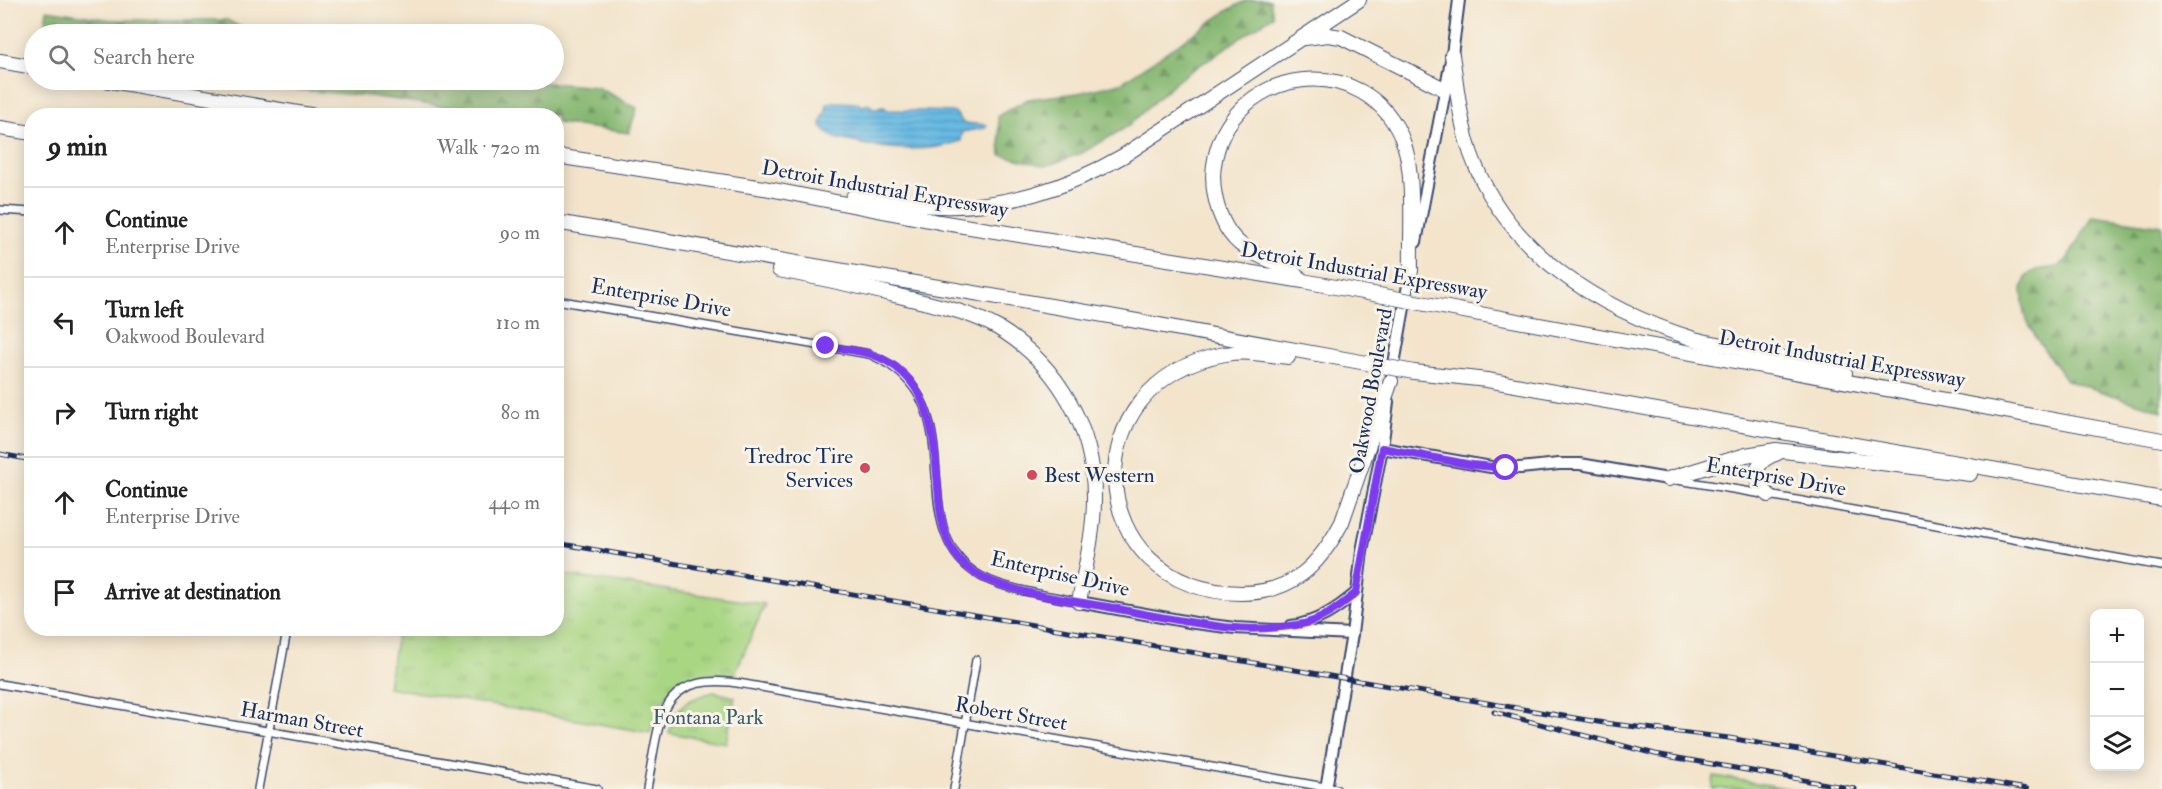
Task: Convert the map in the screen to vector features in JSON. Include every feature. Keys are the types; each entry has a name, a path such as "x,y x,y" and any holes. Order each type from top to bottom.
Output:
{"highway":[{"path":"764,188 939,206 993,203 1040,193 1091,173 1123,156 1359,0"},
{"path":"1300,39 1321,35 1341,37 1444,89"},
{"path":"1452,56 1466,137 1482,180 1512,228 1555,269 1615,307 1645,321 1696,339 1815,364 1910,393"},
{"path":"0,61 24,65"},
{"path":"1303,281 1293,272 1262,258 1233,237 1225,226 1217,206 1213,180 1218,145 1229,122 1239,109 1269,88 1301,79 1330,81 1355,89 1377,104 1394,123 1404,144 1409,169 1411,271"},
{"path":"164,90 269,108"},
{"path":"0,128 24,132"},
{"name":"Detroit Industrial Expressway","path":"564,157 764,188 939,222 1303,281 2162,440"},
{"path":"564,223 1104,315 1414,372 1487,380 2162,499"},
{"path":"696,247 745,263 827,279 952,309 997,328 1033,355 1049,371 1068,399 1083,430 1090,456 1094,497 1093,520 1079,602"},
{"path":"1333,357 1226,353 1200,359 1176,369 1152,388 1135,408 1123,431 1115,460 1114,488 1121,516 1133,540 1156,563 1177,579 1203,589 1230,592 1264,591 1280,587 1301,577 1331,544 1342,522 1391,381"},
{"path":"1668,479 1746,455 1768,451 1789,451 2162,499"},
{"path":"1769,495 1762,490 1758,482 1758,468 1768,456 1789,451"}],"main road":[{"name":"Oakwood Boulevard","path":"1330,788 1356,593 1382,448 1391,381 1452,56 1459,0"},
{"name":"Enterprise Drive","path":"1382,448 1491,467 1520,468 1580,464 1668,479"},
{"path":"1260,628 1300,625 1318,620 1356,593"},
{"name":"Enterprise Drive","path":"1079,602 1235,628 1352,634"}],"street":[{"path":"0,210 24,212"},
{"name":"Enterprise Drive","path":"564,301 869,354 888,362 909,381 924,403 932,427 943,525 948,542 959,559 975,573 991,581 1079,602"},
{"name":"Enterprise Drive","path":"1668,479 2162,566"},
{"path":"258,789 286,636"},
{"path":"954,789 976,660"},
{"name":"Robert Street","path":"647,789 662,712 669,701 681,691 699,682 726,681 1330,788"},
{"name":"Harman Street","path":"0,684 597,789"}],"green space":[{"path":"1247,0 1270,0 1273,16 1175,82 1127,127 1082,153 1046,166 1001,155 998,116 1028,99 1078,93 1121,83 1227,11"},
{"path":"47,10 112,20 227,20 235,24 45,24"},
{"path":"564,84 597,87 637,108 629,133 564,124 564,108 452,108 371,96 302,90 564,90"},
{"path":"2093,216 2162,226 2162,411 2066,380 2036,338 2024,314 2022,288 2027,275 2036,270 2058,267 2068,258"},
{"path":"564,575 765,604 734,676 708,675 682,683 662,702 650,733 388,687 397,636 564,636"},
{"name":"Fontana Park","path":"714,692 735,697 726,743 669,733 675,716 684,705 697,697"},
{"path":"1714,776 1792,789 1712,789"}],"water":[{"path":"832,102 858,103 862,106 869,104 873,108 884,107 888,110 955,112 963,123 987,125 985,128 962,132 961,141 948,145 921,149 880,147 838,139 827,133 821,122 827,104"}],"railway":[{"path":"0,454 24,458"},
{"path":"564,544 1604,723 1729,738 2027,789"},
{"path":"1494,712 1655,754 1855,789"}],"place":[{"name":"Tredroc Tire Services","path":"865,468"},
{"name":"Best Western","path":"1032,475"}],"route":[{"path":"826,346 879,357 901,372 915,387 924,403 932,427 940,507 948,542 959,559 975,573 1002,585 1079,602 1195,623 1235,628 1300,625 1318,620 1356,593 1382,448 1424,454 1472,465 1506,468"}]}
